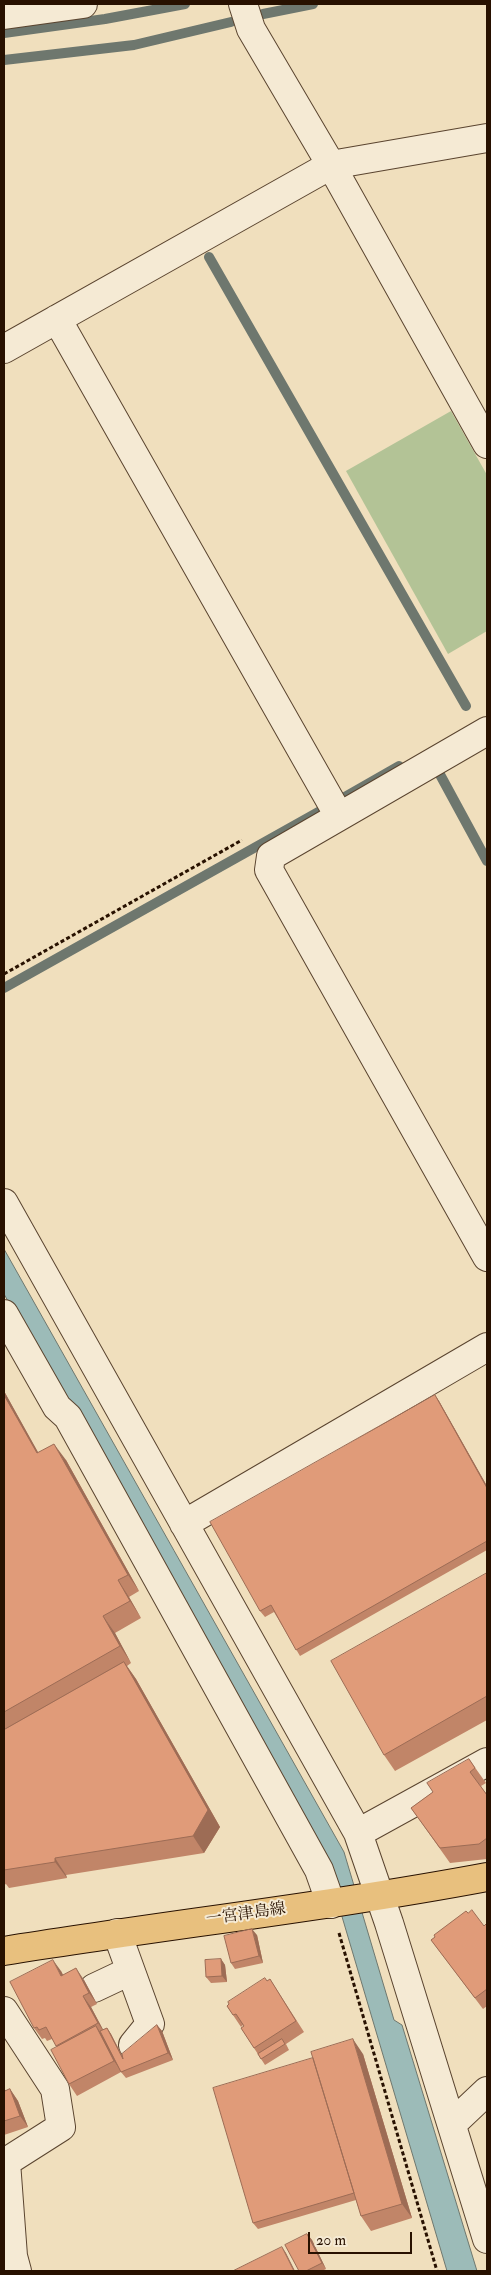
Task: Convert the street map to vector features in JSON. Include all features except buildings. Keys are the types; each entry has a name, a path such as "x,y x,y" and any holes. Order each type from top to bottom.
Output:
{"main road":[{"name":"一宮津島線","path":"4,1951 116,1933 376,1898 487,1877"}],"street":[{"path":"4,15 75,4"},
{"path":"243,4 252,30 331,165 487,444"},
{"path":"4,349 331,165 487,138"},
{"path":"57,319 339,816"},
{"path":"487,731 271,856 269,870 487,1257"},
{"path":"4,1203 358,1833 376,1898 452,2124 487,2239"},
{"path":"4,1314 57,1407 68,1417 319,1870 332,1904"},
{"path":"184,1524 487,1347"},
{"path":"358,1833 487,1762"},
{"path":"116,1933 150,2024 133,2045"},
{"path":"94,1988 130,1971"},
{"path":"4,2011 55,2089 61,2127 6,2162 13,2256 17,2271"},
{"path":"452,2124 487,2091"}],"path":[{"path":"332,1904 438,2271"}],"green space":[{"path":"451,411 487,475 487,631 448,654 346,471"}],"water":[{"path":"4,1249 344,1852 394,2020 402,2025 477,2271 447,2271 327,1866 4,1294"}],"waterway":[{"path":"4,33 105,19 185,4"},
{"path":"263,14 313,4"},
{"path":"4,60 134,45 231,22"},
{"path":"209,257 466,706"},
{"path":"343,798 399,766"},
{"path":"437,769 487,861"},
{"path":"4,988 320,811"}]}
